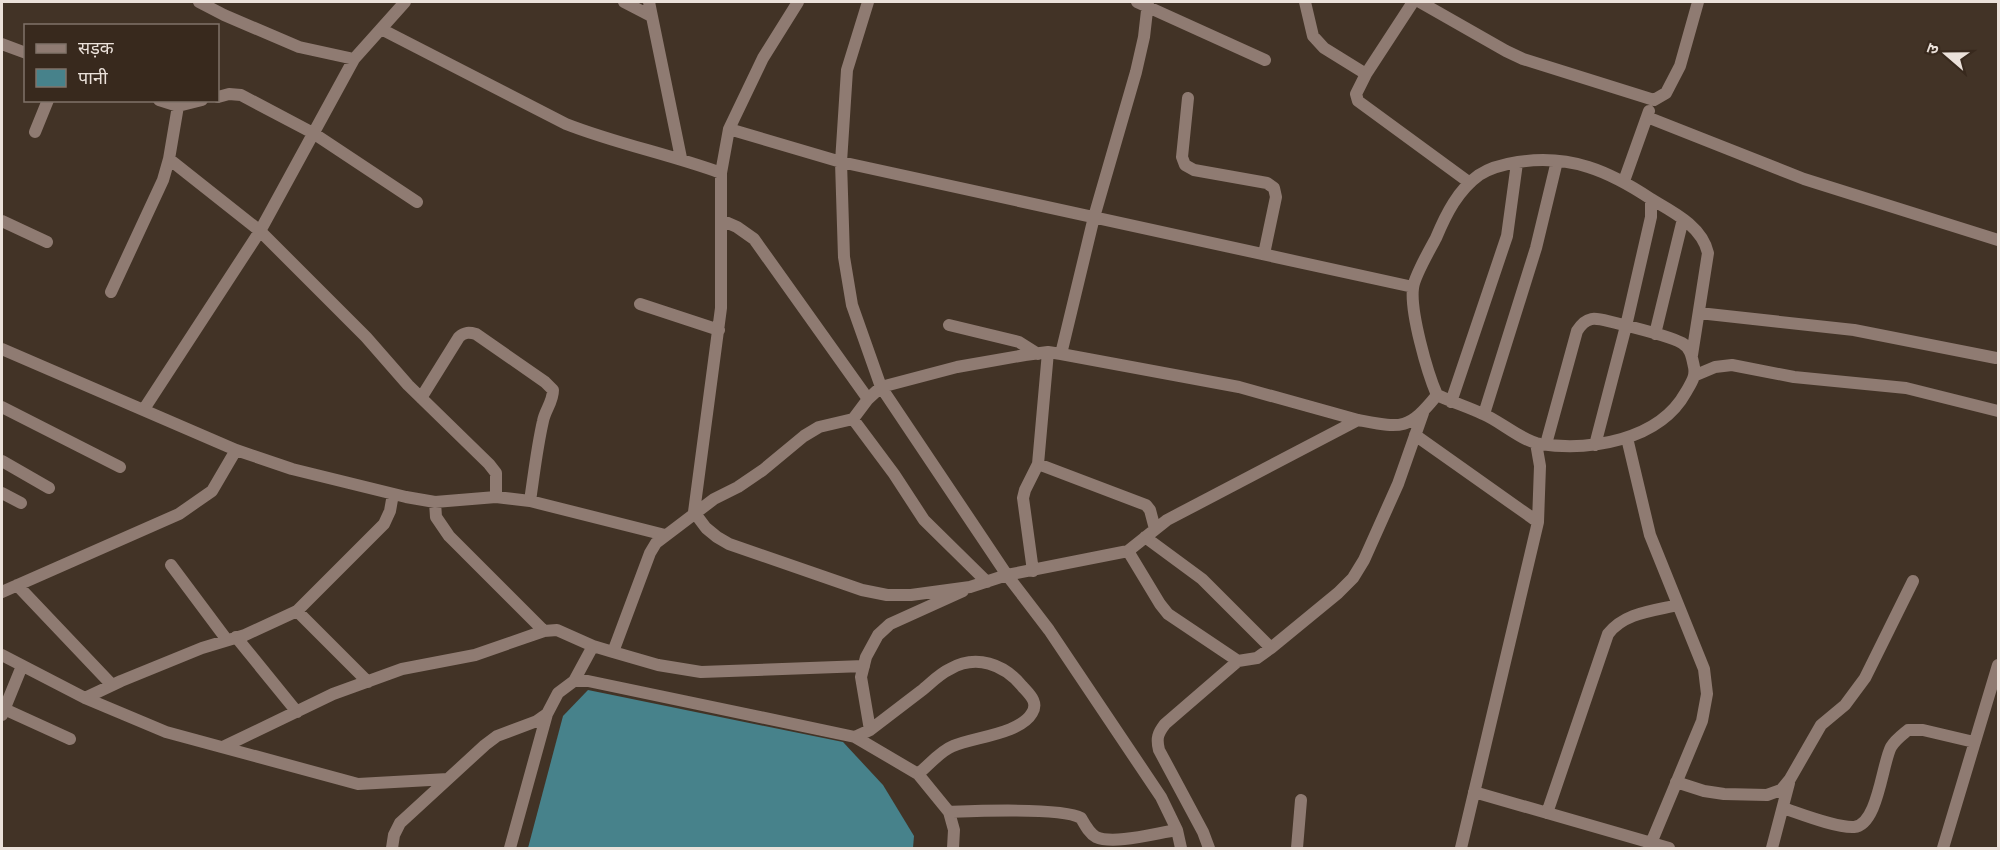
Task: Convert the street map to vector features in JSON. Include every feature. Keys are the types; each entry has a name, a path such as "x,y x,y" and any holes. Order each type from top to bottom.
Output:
{"street":[{"path":"200,2 224,15 299,47 354,59"},
{"path":"144,410 260,231 354,59 405,2"},
{"path":"624,2 651,16"},
{"path":"649,2 681,158"},
{"path":"798,2 763,58 729,129 721,173 721,308 694,512 706,528 717,537 729,544 862,590 887,595 911,595 970,587 1007,575 1128,551 1167,520 1200,501 1358,420"},
{"path":"867,2 847,70 841,162 844,257 852,305 881,387 1007,575 1049,630 1154,787 1177,830 1181,849"},
{"path":"1305,2 1313,36 1324,48 1366,74"},
{"path":"1413,2 1366,74 1356,94 1358,101 1470,183"},
{"path":"1624,181 1654,100 1666,93 1680,66 1698,2"},
{"path":"1033,571 1023,498 1038,464 1049,353 1094,217 1136,72 1144,37 1144,3 1265,60"},
{"path":"1427,3 1506,51 1654,100"},
{"path":"381,29 566,124 594,135 681,158 721,173"},
{"path":"2,44 24,52"},
{"path":"219,97 229,94 241,95 314,133 417,202"},
{"path":"1188,98 1182,157 1185,165 1194,170 1267,183 1274,188 1276,197 1264,254"},
{"path":"35,132 47,102"},
{"path":"165,102 178,106 194,102"},
{"path":"111,292 163,180 178,106"},
{"path":"1647,117 1804,179 1998,240"},
{"path":"729,129 841,162 1413,287"},
{"path":"169,159 260,231 366,337 421,398 489,464 496,473 496,497"},
{"path":"1696,375 1692,355 1708,253 1706,242 1683,219 1624,181 1588,167 1557,160 1532,160 1502,165 1480,174 1449,210 1413,287 1427,372 1437,395 1484,414 1541,444 1575,447 1627,438 1656,423 1673,408 1681,400 1696,375 1714,367 1732,365 1794,378 1906,388 1998,411"},
{"path":"1484,414 1536,248 1557,160"},
{"path":"1451,402 1507,236 1517,163"},
{"path":"1595,445 1626,326 1651,217 1652,199"},
{"path":"1655,334 1683,219"},
{"path":"721,220 737,227 754,239 868,399"},
{"path":"2,221 47,242"},
{"path":"640,304 719,330"},
{"path":"1699,313 1854,330 1995,358"},
{"path":"1461,849 1538,522 1541,444 1577,331 1582,322 1593,318 1682,343 1692,355"},
{"path":"949,325 1019,342 1049,353 1239,387 1358,420 1391,426 1407,424 1423,413 1437,395"},
{"path":"421,398 459,337 470,332 545,382 553,390 553,398 544,416 541,430 531,501"},
{"path":"2,349 236,450 292,469 435,502 496,497 531,501 665,535"},
{"path":"613,652 650,553 656,543 694,512 763,470 804,435 819,427 853,419 868,399 881,387 957,367 1049,353"},
{"path":"2,407 120,467"},
{"path":"1128,551 1168,614 1238,661 1257,658 1331,599 1353,578 1364,560 1398,484 1423,413"},
{"path":"853,419 894,474 924,520 987,582"},
{"path":"1415,435 1538,522"},
{"path":"1627,438 1650,535 1704,669 1707,694 1702,721 1650,846"},
{"path":"2,592 179,514 212,491 236,450"},
{"path":"2,461 49,488"},
{"path":"1038,464 1146,505 1152,514 1150,533"},
{"path":"2,493 21,502"},
{"path":"85,699 112,685 297,611 384,524 390,511 393,494"},
{"path":"435,502 436,517 449,536 544,631"},
{"path":"1150,533 1202,579 1271,648"},
{"path":"171,565 297,712"},
{"path":"1676,782 1704,791 1744,795 1767,795 1781,790 1790,780 1821,724 1845,705 1865,678 1913,581"},
{"path":"17,585 112,685"},
{"path":"870,730 861,677 866,657 878,635 890,624 951,598 970,587"},
{"path":"1547,813 1608,634 1615,624 1632,615 1678,605"},
{"path":"297,611 368,682"},
{"path":"223,747 333,694 402,669 475,655 544,631 557,630 593,646 657,665 702,672 864,666"},
{"path":"510,849 547,714 558,693 574,681 593,646"},
{"path":"2,655 85,699 166,732 358,784 448,779"},
{"path":"855,737 870,730 949,669 975,661 1005,669 1034,699 1035,705 1032,713 1025,721 1002,732 946,749 918,774"},
{"path":"1209,849 1203,832 1159,750 1157,741 1159,732 1166,724 1238,661"},
{"path":"1943,849 1998,665"},
{"path":"22,666 2,711 70,739"},
{"path":"574,681 588,681 855,737 918,774 949,812 954,830 953,849"},
{"path":"392,849 394,835 400,823 497,736 537,721 547,714"},
{"path":"1783,808 1841,826 1856,827 1864,823 1872,812 1891,747 1897,738 1908,730 1923,730 1974,742"},
{"path":"1772,849 1790,780"},
{"path":"1474,792 1650,846 1669,849"},
{"path":"1298,849 1301,800"},
{"path":"949,812 984,810 1067,813 1081,818 1095,836 1110,840 1177,830"}],"water":[{"path":"588,690 843,742 883,785 914,836 913,848 528,848 563,716"}]}
